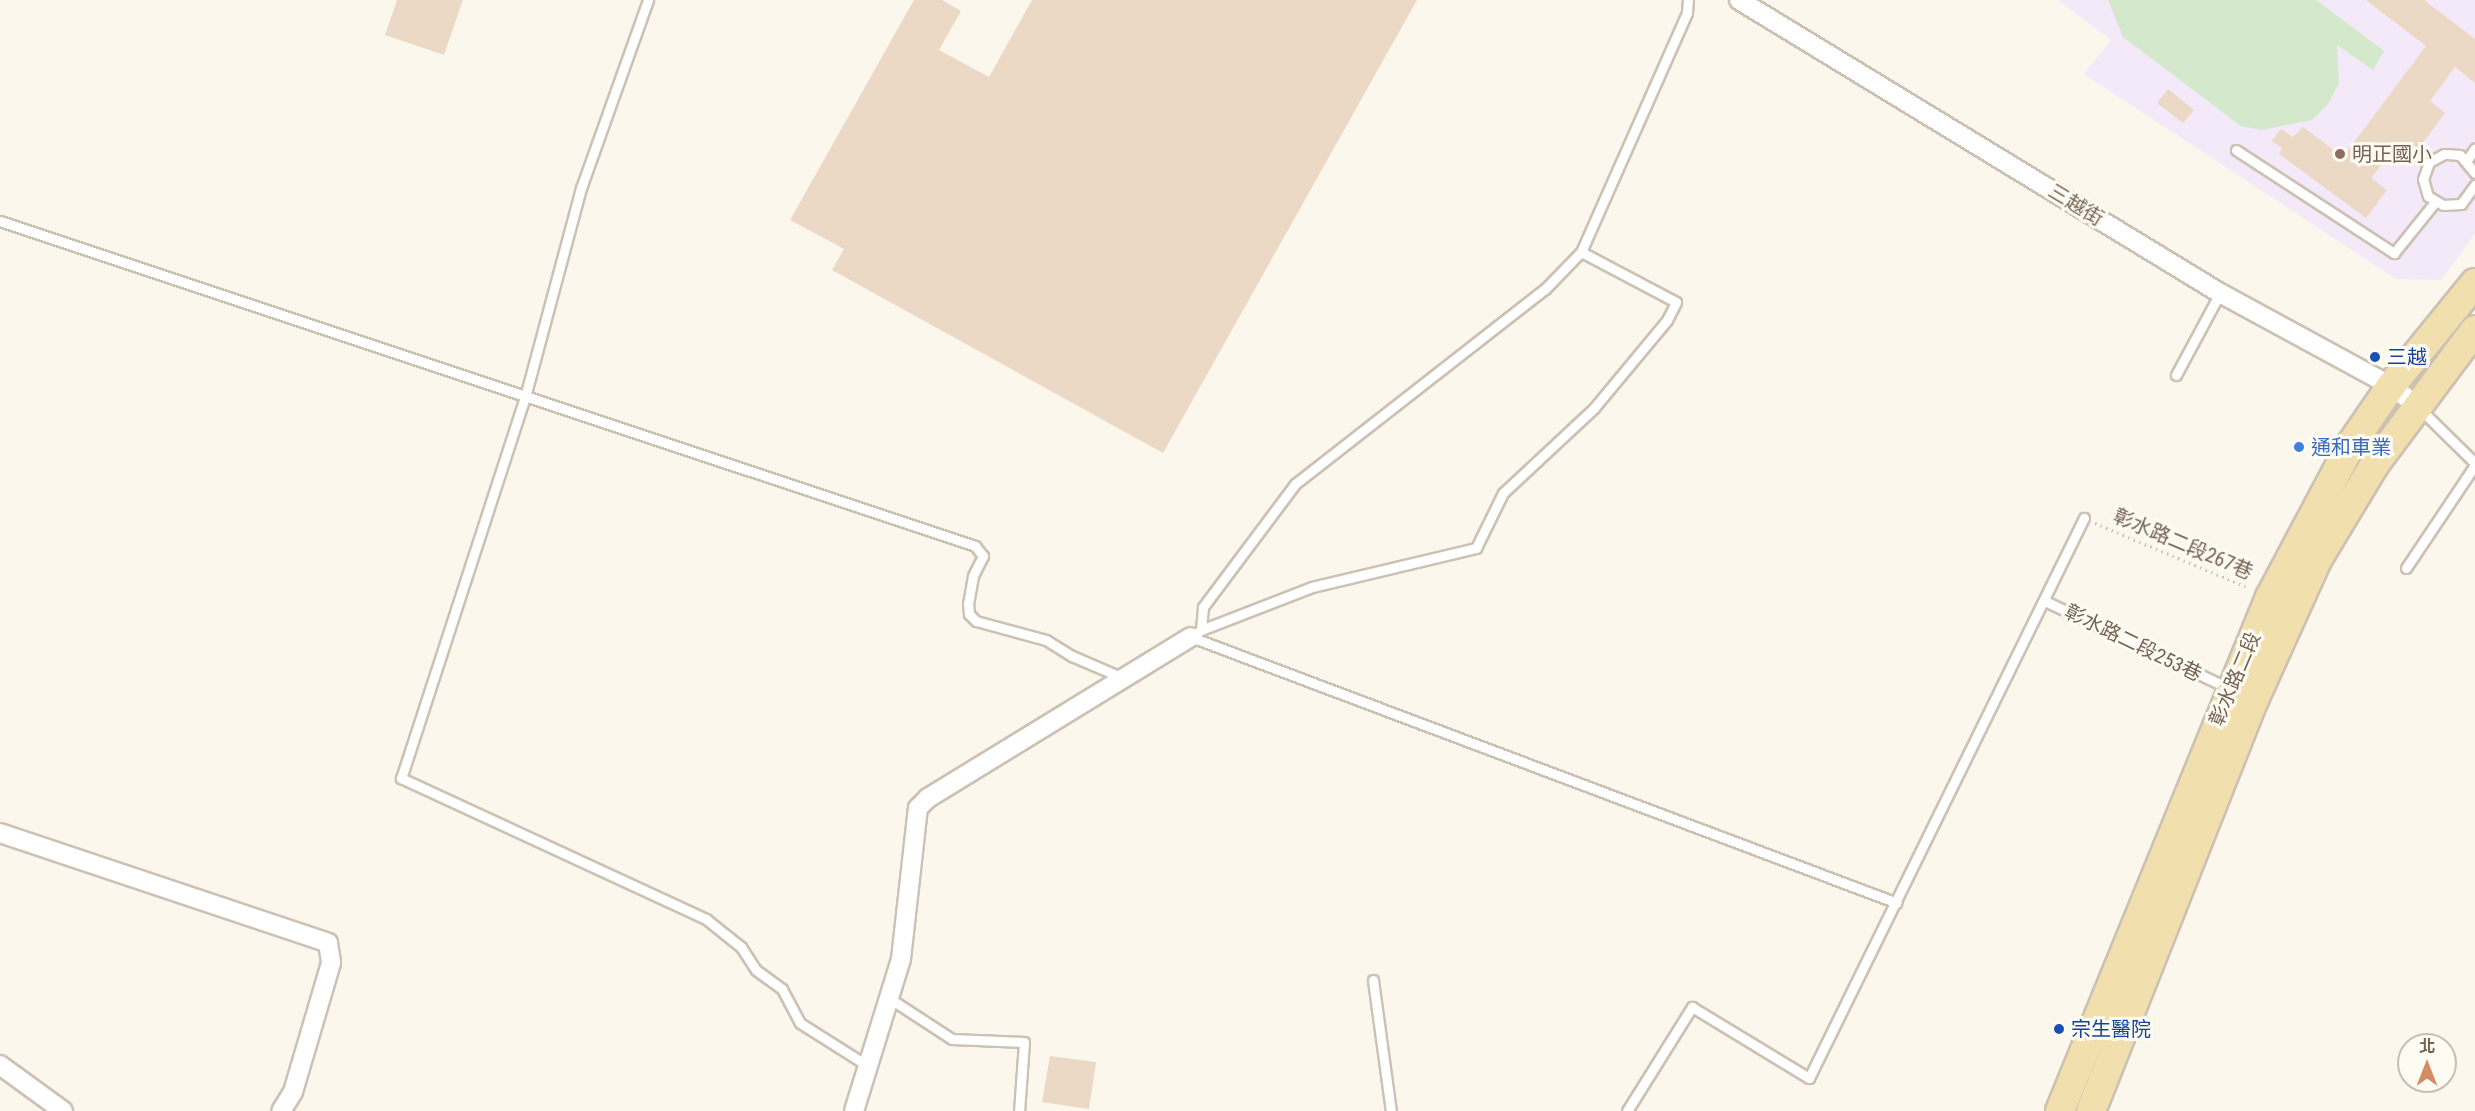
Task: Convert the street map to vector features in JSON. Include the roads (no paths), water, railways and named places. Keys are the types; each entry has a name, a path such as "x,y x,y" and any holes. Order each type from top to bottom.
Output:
{"main road":[{"name":"彰水路二段","path":"2091,1111 2122,1032 2242,696 2270,597 2352,443 2391,386 2475,284"},
{"name":"彰水路二段","path":"2060,1111 2095,1022 2242,696 2317,560 2415,404 2475,330"},
{"path":"2095,1022 2122,1032"}],"street":[{"name":"三越街","path":"1739,0 2220,293 2391,386 2415,404"},
{"path":"854,1111 901,959 918,808 1196,634"},
{"path":"0,833 328,943 327,974 293,1092 281,1111"},
{"path":"0,1065 63,1111"}],"lane":[{"path":"648,0 581,188 525,397 402,778 706,919 741,946 756,970 782,989 800,1023 868,1066"},
{"path":"1196,634 1203,606 1295,484 1545,289 1581,252 1687,13 1688,0"},
{"path":"2467,160 2475,148"},
{"path":"2236,150 2394,253 2435,202"},
{"path":"2475,173 2467,160 2452,153 2429,162 2424,170 2424,188 2435,202 2452,206 2461,204 2475,189"},
{"path":"2420,156 2429,162"},
{"path":"0,221 975,546 983,556 973,576 968,603 969,614 976,621 1046,640 1072,656 1123,678"},
{"path":"1196,634 1312,587 1476,548 1503,493 1594,408 1666,320 1676,302 1581,252"},
{"path":"2176,375 2220,293"},
{"path":"2406,568 2475,464 2415,404"},
{"path":"1627,1111 1692,1007 1809,1078 1897,903 2084,518"},
{"name":"彰水路二段253巷","path":"2045,601 2242,696"},
{"path":"1196,634 1897,903"},
{"path":"1373,980 1391,1111"},
{"path":"889,998 952,1039 1024,1042 1018,1111"}],"place":[{"name":"明正國小","path":"2340,154"},
{"name":"三越","path":"2375,357"},
{"name":"通和車業","path":"2299,447"},
{"name":"宗生醫院","path":"2059,1029"}]}
